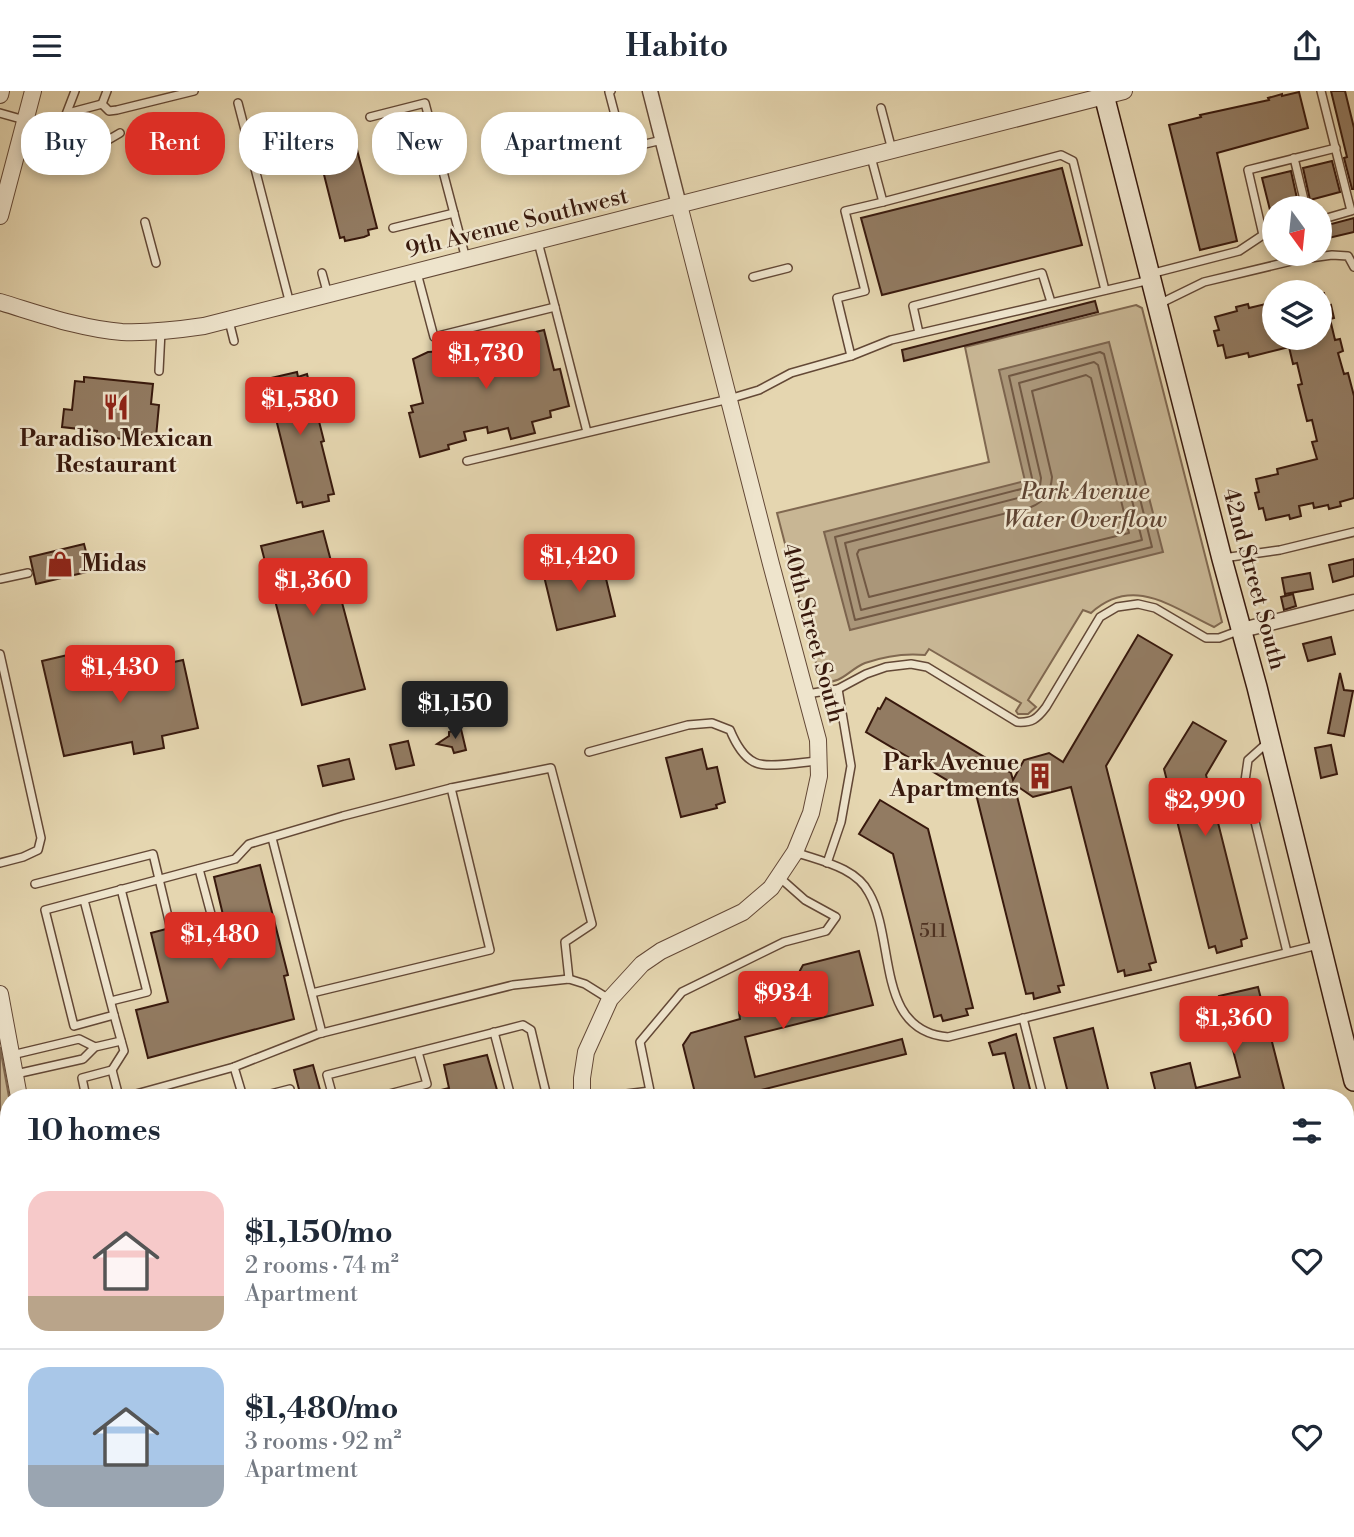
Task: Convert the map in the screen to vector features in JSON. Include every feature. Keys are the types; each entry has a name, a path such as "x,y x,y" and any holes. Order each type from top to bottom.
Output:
{"main road":[{"name":"42nd Street South","path":"1104,93 1271,741 1354,1081"}],"street":[{"path":"27,112 33,91"},
{"name":"40th Street South","path":"582,1089 586,1052 610,999 652,957 743,912 771,888 795,852 811,814 819,776 818,740 807,694 650,91"},
{"name":"9th Avenue Southwest","path":"0,302 91,327 121,332 204,326 892,151 1104,93 1124,91"},
{"path":"0,216 21,136"},
{"path":"1241,630 1354,602"},
{"path":"0,994 18,1089"}],"lane":[{"path":"68,112 75,91"},
{"path":"102,104 107,91"},
{"path":"102,104 109,111 117,110 194,91"},
{"path":"611,91 609,92 624,149 663,140"},
{"path":"1321,91 1351,211 1332,217"},
{"path":"238,103 290,305"},
{"path":"370,117 425,103 466,260"},
{"path":"72,112 102,104"},
{"path":"881,108 892,151"},
{"path":"0,113 21,120"},
{"path":"111,138 120,133"},
{"path":"1262,231 1248,170 1336,148"},
{"path":"851,356 837,299 865,291 845,211 1060,155 1073,161 1105,290"},
{"path":"871,156 883,202"},
{"path":"1294,159 1303,196"},
{"path":"393,228 454,213"},
{"path":"145,222 156,263"},
{"path":"467,461 729,399 759,390 791,373 851,356 891,340 1105,290 1240,251 1262,236"},
{"path":"538,242 587,432"},
{"path":"1157,305 1205,282 1296,260 1332,255 1348,256 1354,267"},
{"path":"753,277 789,268"},
{"path":"417,272 434,337 555,307"},
{"path":"322,273 328,295"},
{"path":"919,333 913,306 1042,273 1051,303"},
{"path":"228,320 234,341"},
{"path":"159,371 161,331"},
{"path":"1222,559 1280,550 1354,532"},
{"path":"0,579 29,573"},
{"path":"807,694 838,688 886,667 911,664 927,667 1010,719 1028,723 1037,719 1046,707 1100,617 1117,607 1138,604 1155,608 1206,638 1219,638 1241,630"},
{"path":"0,654 41,838 38,850 0,863"},
{"path":"827,863 841,822 851,766 838,688"},
{"path":"589,752 688,725 712,723 730,730 738,748 755,763 819,761"},
{"path":"1271,741 1248,760 1245,781 1287,952"},
{"path":"114,1015 74,1026 45,910 235,859 249,844 343,816 551,768 592,924 565,942 569,979"},
{"path":"312,993 490,950 452,789"},
{"path":"272,838 322,1033"},
{"path":"795,852 845,870 869,892 902,1012 923,1032 948,1037 1322,944"},
{"path":"35,884 153,854 170,925"},
{"path":"199,869 211,914"},
{"path":"650,1089 640,1042 682,992 783,942 826,931 836,917 804,900 779,876"},
{"path":"111,1001 146,992 121,889"},
{"path":"84,900 124,1051 112,1070 82,1078 84,1089"},
{"path":"154,1089 234,1067 322,1033 513,985 569,979 585,984 610,999"},
{"path":"1023,1018 1041,1089"},
{"path":"331,1089 327,1075 523,1025 531,1030 545,1089"},
{"path":"494,1032 509,1089"},
{"path":"12,1055 79,1039 95,1047"},
{"path":"16,1075 83,1059 95,1047 121,1041"},
{"path":"408,1089 427,1084 418,1052"},
{"path":"234,1067 241,1089"},
{"path":"112,1070 117,1089"}],"shaded area":[{"path":"1136,305 1142,308 1222,622 1214,627 1168,604 1137,595 1122,596 1091,613 1083,610 1028,700 1036,707 1028,714 1018,714 1016,711 1021,703 929,649 925,655 902,655 872,661 840,679 821,682 777,513 989,462 965,347"},
{"path":"0,1047 8,1089 0,1089"}],"water":[{"name":"Park Avenue Water Overflow","path":"1109,342 1163,552 850,630 824,532 1025,481 999,370"}],"building":[{"path":"1331,91 1345,91 1354,128 1354,189 1344,158 1347,157"},
{"path":"1299,92 1308,128 1217,153 1237,241 1200,250 1169,125 1201,117 1200,115 1269,100 1268,98 1282,94"},
{"path":"358,154 377,228 368,230 369,235 364,237 345,241 344,237 340,238 324,175 358,175"},
{"path":"1332,161 1340,192 1309,196 1303,168"},
{"path":"1062,168 1082,245 882,295 861,218"},
{"path":"1291,171 1296,196 1266,196 1262,178"},
{"path":"1354,218 1354,232 1332,237 1332,224"},
{"path":"1095,301 1098,312 904,361 902,350"},
{"path":"1248,304 1249,308 1262,305 1262,350 1277,350 1249,357 1248,353 1226,358 1223,345 1218,346 1214,331 1219,330 1215,317 1237,311 1236,307"},
{"path":"1332,327 1335,340 1340,339 1343,351 1338,353 1344,374 1348,373 1354,396 1354,498 1329,509 1328,505 1314,508 1313,503 1299,506 1301,516 1290,519 1289,515 1266,520 1263,508 1259,509 1255,493 1259,492 1256,479 1278,474 1277,469 1317,459 1312,442 1317,441 1312,420 1307,421 1298,385 1302,384 1297,363 1293,364 1290,350 1332,350"},
{"path":"544,330 554,370 560,369 569,406 550,411 551,417 532,422 535,433 511,439 508,428 488,433 487,427 464,432 466,440 448,445 449,449 420,457 409,413 413,412 411,406 423,403 413,359 428,352 445,351 446,354 479,346 483,341 513,333 519,336"},
{"path":"297,372 298,377 307,374 334,494 328,495 329,501 303,507 302,502 297,503 273,407 257,411 254,399 269,395 267,385 272,383 271,378"},
{"name":"Paradiso Mexican Restaurant","path":"84,377 153,384 151,404 159,405 156,437 142,435 141,441 97,436 97,431 62,427 64,409 72,410 75,381 84,382"},
{"path":"323,531 365,689 302,705 261,546"},
{"name":"Midas","path":"84,544 91,571 36,584 30,557"},
{"path":"601,558 615,616 557,630 543,572"},
{"path":"1354,559 1354,576 1333,582 1329,565"},
{"path":"1310,573 1313,589 1285,594 1282,578"},
{"path":"1293,594 1296,606 1284,610 1281,597"},
{"path":"1138,635 1172,655 1106,766 1156,962 1149,964 1151,970 1125,976 1124,970 1118,972 1071,787 1033,797 1014,784 1064,985 1058,986 1060,992 1034,999 1033,993 1026,994 977,798 866,732 886,698 1011,773 1013,780 1024,760 1049,753 1063,762"},
{"path":"1331,637 1335,654 1308,661 1303,644"},
{"path":"72,654 79,684 117,675 114,663 144,656 147,668 183,660 198,728 162,736 164,748 134,754 132,742 64,756 42,661"},
{"path":"1340,673 1344,690 1353,691 1344,736 1328,733"},
{"path":"1193,722 1226,741 1206,775 1247,938 1241,940 1242,946 1217,953 1215,946 1209,948 1164,769"},
{"path":"461,729 466,750 454,753 452,747 437,744 449,736 449,732"},
{"path":"408,741 414,765 396,769 390,745"},
{"path":"1331,745 1337,774 1321,778 1315,748"},
{"path":"702,749 707,769 717,767 725,802 716,805 717,808 681,817 666,758"},
{"path":"349,759 354,779 323,786 318,766"},
{"path":"880,800 928,829 973,1008 966,1009 968,1015 943,1021 941,1015 934,1017 893,854 859,834"},
{"path":"260,865 288,975 284,976 294,1019 148,1058 136,1010 168,1002 151,933 166,929 172,931 176,927 212,920 223,915 214,877"},
{"path":"859,951 873,1005 745,1037 755,1077 902,1039 906,1054 765,1089 694,1089 683,1045 691,1033 740,1019 739,1012 746,1000 798,986 796,978 803,965"},
{"path":"1258,987 1284,1089 1155,1089 1151,1073 1190,1063 1196,1088 1240,1077 1219,996"},
{"path":"1093,1028 1108,1089 1067,1089 1054,1038"},
{"path":"1016,1034 1030,1089 1014,1089 1005,1053 993,1055 989,1043"},
{"path":"487,1055 497,1089 445,1089 449,1088 444,1065"},
{"path":"313,1065 320,1089 299,1089 294,1070"}],"place":[{"name":"Paradiso Mexican Restaurant","path":"116,407"},
{"name":"Midas","path":"60,564"},
{"name":"Park Avenue Apartments","path":"1040,776"}]}
